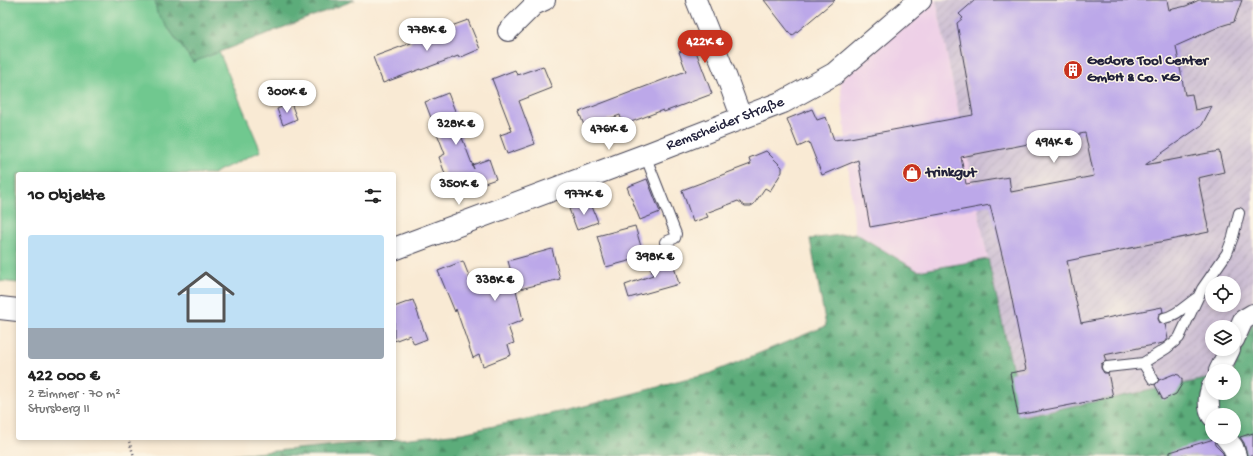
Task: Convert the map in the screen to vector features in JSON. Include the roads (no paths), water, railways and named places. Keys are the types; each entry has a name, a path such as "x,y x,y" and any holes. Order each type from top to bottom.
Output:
{"main road":[{"name":"Remscheider Straße","path":"396,248 783,102 834,74 920,0"},
{"path":"0,308 16,310"}],"street":[{"path":"508,30 534,5 545,0"},
{"path":"696,0 742,118"},
{"path":"1241,326 1244,320 1253,314"},
{"path":"1231,444 1236,456"}],"lane":[{"path":"645,155 676,234 675,238 665,242"},
{"path":"1107,367 1143,363 1167,348 1179,338 1198,297 1227,253 1234,238 1239,213"},
{"path":"1164,318 1172,317 1198,297"},
{"path":"1143,363 1153,380"}],"place":[{"name":"Gedore Tool Center GmbH & Co. KG","path":"1073,70"},
{"name":"trinkgut","path":"912,173"}]}
